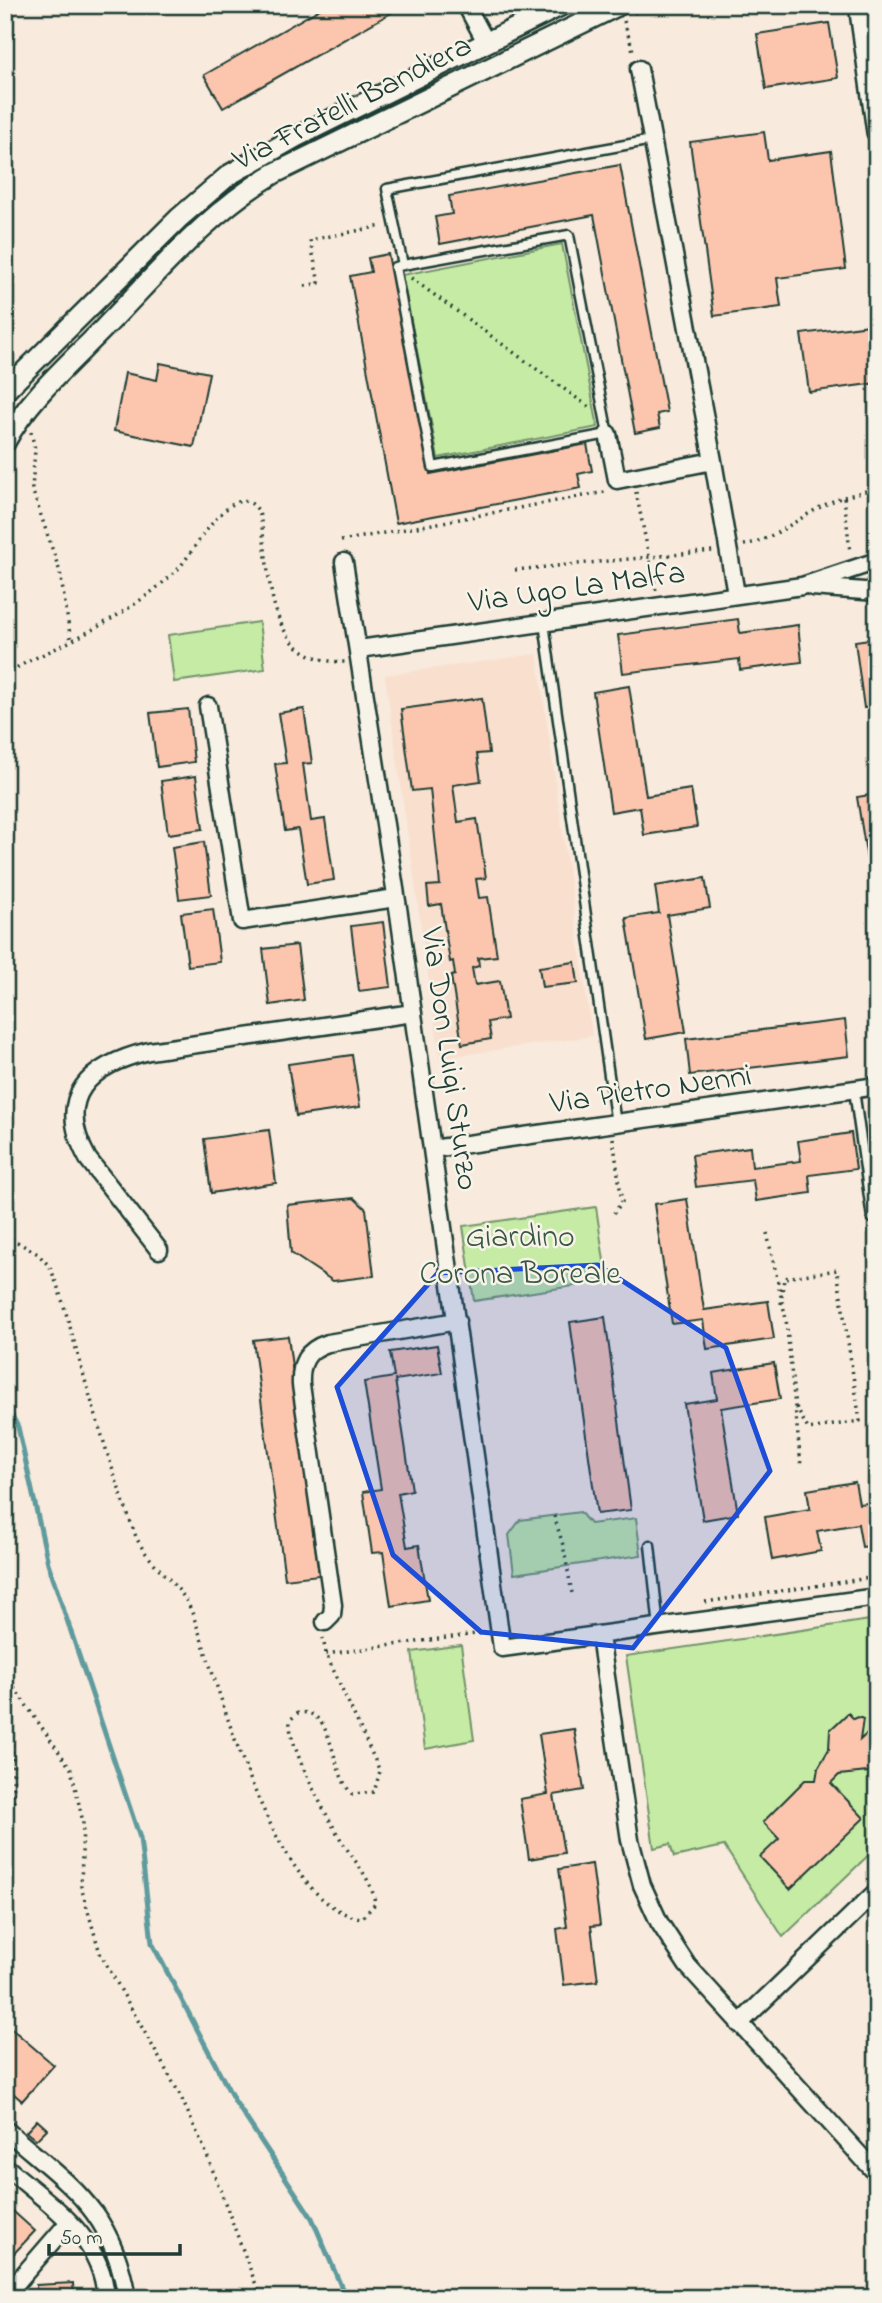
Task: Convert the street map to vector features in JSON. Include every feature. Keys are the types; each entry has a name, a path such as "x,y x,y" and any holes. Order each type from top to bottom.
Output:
{"street":[{"path":"466,5 486,43"},
{"name":"Via Fratelli Bandiera","path":"5,391 179,218 229,175 296,137 562,5"},
{"path":"859,5 877,132"},
{"name":"Via Fratelli Bandiera","path":"5,442 16,423 67,366 198,231 236,197 275,173 499,64 620,15"},
{"name":"Via Fratelli Bandiera","path":"486,43 499,64"},
{"path":"639,69 736,594"},
{"path":"606,426 625,478 713,461"},
{"name":"Via Ugo La Malfa","path":"802,586 877,561"},
{"name":"Via Don Luigi Sturzo","path":"344,562 397,898 502,1648 600,1636"},
{"name":"Via Ugo La Malfa","path":"360,655 544,623 736,594 802,586 877,592"},
{"path":"208,706 242,921 397,898"},
{"path":"159,1251 88,1159 80,1144 75,1104 88,1078 109,1063 149,1051 413,1013"},
{"name":"Via Pietro Nenni","path":"432,1149 877,1086"},
{"path":"325,1622 332,1615 333,1605 301,1385 303,1360 314,1349 328,1343 457,1321"},
{"path":"877,1597 600,1636 630,1840 650,1904 677,1953 877,2174"},
{"path":"739,2024 877,1892"},
{"path":"5,2129 96,2212 115,2245 127,2298"},
{"path":"5,2166 69,2222 97,2257 106,2298"},
{"path":"5,2296 69,2222"}],"lane":[{"path":"399,266 569,235 606,426 433,467 399,266 394,223 387,189 652,140"},
{"path":"544,623 614,1124"},
{"path":"854,1090 872,1218"},
{"path":"650,1545 659,1628"}],"path":[{"path":"639,69 620,15 654,5"},
{"path":"305,286 318,283 310,240 394,223"},
{"path":"399,266 606,426"},
{"path":"30,426 35,449 32,489 60,572 71,641"},
{"path":"341,541 612,491 625,478"},
{"path":"625,478 659,606"},
{"path":"844,497 877,488"},
{"path":"5,675 139,602 179,568 224,509 234,502 245,501 259,512 271,592 279,621 289,639 315,658 360,655"},
{"path":"614,1124 622,1202 614,1213"},
{"path":"767,1233 781,1304 796,1407 801,1466"},
{"path":"5,1235 38,1254 50,1267 101,1435 136,1538 146,1553 181,1589 210,1662 238,1755 284,1850 309,1882 337,1911 362,1918 375,1904 374,1893 323,1806 289,1730 290,1720 298,1713 312,1712 322,1720 342,1783 352,1794 374,1792 380,1771 326,1654 325,1622"},
{"path":"781,1304 784,1278 837,1270 860,1421 807,1429 796,1407"},
{"path":"554,1516 564,1545 572,1592"},
{"path":"326,1654 500,1631"},
{"path":"5,1668 10,1682 71,1769 83,1822 81,1887 100,1953 178,2093 200,2139 261,2298"},
{"path":"5,1818 14,1804 10,1682"}],"highlighted area":[{"path":"598,1265 726,1348 770,1471 633,1648 481,1632 393,1555 337,1387 438,1273"}],"shaded area":[{"path":"537,654 592,1036 440,1058 385,675"}],"green space":[{"path":"562,244 598,427 438,458 402,275"},
{"path":"259,622 265,669 174,682 168,635"},
{"name":"Giardino Corona Boreale","path":"596,1207 607,1281 474,1301 463,1226"},
{"path":"580,1512 590,1524 636,1518 641,1555 514,1574 509,1535 520,1520"},
{"path":"877,1619 877,1847 783,1937 724,1846 674,1857 670,1844 654,1848 626,1656"},
{"path":"461,1645 474,1740 425,1749 412,1652"}],"building":[{"path":"327,5 405,5 223,108 204,75"},
{"path":"829,23 838,78 766,89 757,34"},
{"path":"764,132 768,160 831,151 846,269 777,278 781,307 714,316 690,142"},
{"path":"620,165 667,412 657,414 660,428 635,433 594,215 440,244 435,217 452,214 449,196"},
{"path":"388,254 430,474 587,444 592,471 578,474 581,488 396,523 350,276 371,272 368,258"},
{"path":"877,324 877,383 809,392 801,334"},
{"path":"160,363 209,373 194,447 114,431 125,373 157,380"},
{"path":"738,619 740,633 798,625 802,662 740,670 739,659 623,673 618,635"},
{"path":"877,638 877,706 864,708 855,641"},
{"path":"629,686 646,796 691,789 697,827 644,835 640,807 611,812 593,692"},
{"path":"482,698 489,753 477,754 481,781 453,785 458,822 477,819 486,878 476,879 479,898 488,897 497,956 478,958 479,966 472,968 475,985 500,981 506,1019 488,1022 491,1039 462,1044 451,976 455,975 453,961 450,962 441,904 429,906 427,886 440,885 430,789 412,791 401,709"},
{"path":"188,709 194,762 157,767 150,713"},
{"path":"304,709 312,763 303,764 311,821 325,819 334,880 307,884 298,829 285,831 275,764 286,763 278,713"},
{"path":"196,776 203,829 168,834 161,781"},
{"path":"877,794 877,857 867,859 857,797"},
{"path":"204,842 211,895 179,899 172,847"},
{"path":"705,878 710,908 667,915 686,1032 646,1039 626,918 659,913 655,886"},
{"path":"213,909 220,962 188,966 181,913"},
{"path":"383,922 391,987 359,991 351,926"},
{"path":"297,945 304,1000 270,1005 263,949"},
{"path":"575,962 578,983 542,987 539,967"},
{"path":"845,1020 849,1056 690,1075 686,1039"},
{"path":"352,1055 360,1107 296,1116 288,1064"},
{"path":"269,1130 276,1183 211,1193 204,1139"},
{"path":"851,1133 856,1169 809,1175 811,1193 756,1201 753,1180 696,1187 692,1155 750,1147 752,1167 801,1161 798,1141"},
{"path":"354,1198 366,1209 374,1276 333,1281 291,1253 287,1205"},
{"path":"687,1199 704,1310 768,1301 774,1339 707,1349 703,1320 672,1324 654,1204"},
{"path":"605,1317 631,1510 597,1514 570,1322"},
{"path":"288,1336 319,1575 285,1579 253,1340"},
{"path":"437,1345 442,1373 395,1380 412,1490 398,1493 407,1547 419,1545 428,1600 391,1606 383,1552 372,1553 363,1492 381,1489 364,1382 394,1377 390,1352"},
{"path":"774,1363 780,1399 721,1408 738,1514 703,1520 684,1404 717,1399 713,1373"},
{"path":"855,1482 859,1504 877,1502 877,1545 862,1547 858,1524 817,1531 821,1551 772,1560 765,1517 810,1509 807,1490"},
{"path":"848,1713 854,1719 863,1719 860,1740 877,1724 877,1771 839,1775 831,1783 864,1818 790,1889 760,1857 779,1839 763,1822 805,1780 816,1780 818,1768 829,1749 830,1730"},
{"path":"574,1729 584,1790 554,1795 564,1853 529,1859 520,1799 548,1794 539,1734"},
{"path":"592,1864 600,1925 591,1926 598,1981 564,1985 557,1929 567,1927 559,1869"},
{"path":"5,2023 54,2065 22,2101 5,2086"},
{"path":"37,2120 47,2129 36,2140 26,2132"},
{"path":"5,2204 35,2231 5,2263"},
{"path":"73,2283 74,2298 37,2298 36,2285"}],"waterway":[{"path":"5,1403 18,1427 48,1563 140,1838 152,1943 234,2100 312,2218 346,2298"}]}
